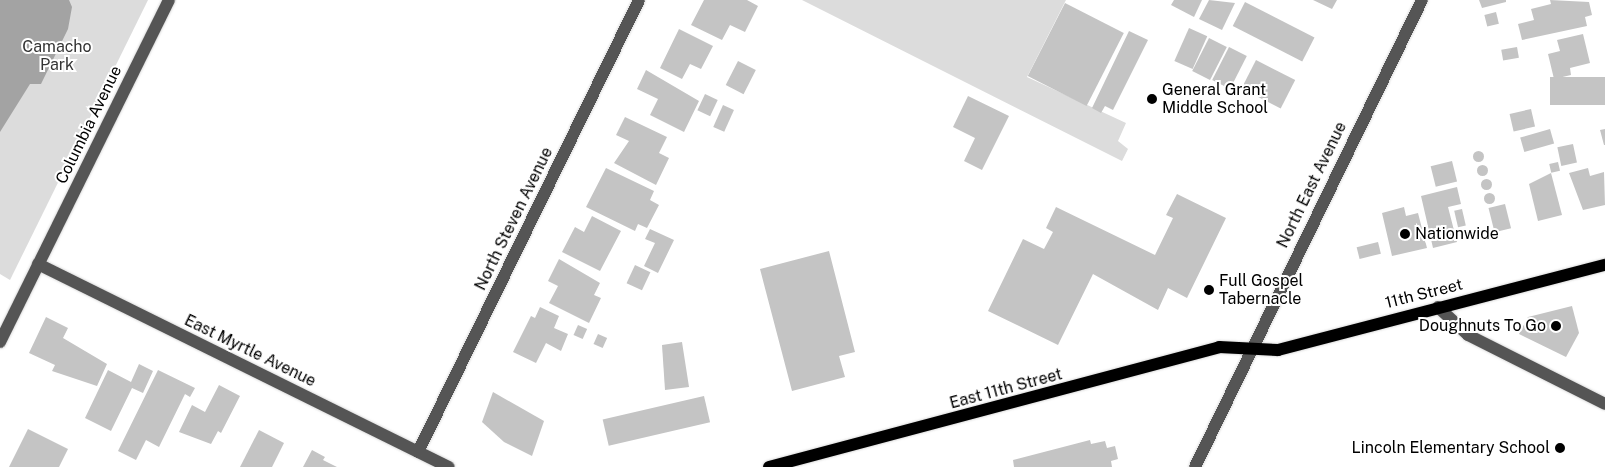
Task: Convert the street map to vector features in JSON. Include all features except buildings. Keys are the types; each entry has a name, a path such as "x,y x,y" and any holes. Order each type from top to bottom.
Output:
{"main road":[{"name":"11th Street","path":"1250,349 1278,350 1605,265"},
{"name":"East 11th Street","path":"769,467 1219,347 1250,349"}],"street":[{"name":"Columbia Avenue","path":"0,342 169,0"},
{"name":"North Steven Avenue","path":"418,452 639,0"},
{"name":"North East Avenue","path":"1195,467 1250,349 1422,0"},
{"name":"East Myrtle Avenue","path":"38,264 448,467"},
{"path":"1438,307 1468,335 1605,404"}],"green space":[{"name":"Camacho Park","path":"0,0 148,0 10,280 0,274"},
{"path":"802,0 1066,0 1027,77 1126,123 1118,141 1128,149 1122,161"}],"shaded area":[{"path":"0,0 69,0 72,7 68,29 41,84 30,84 0,132"}],"place":[{"name":"General Grant Middle School","path":"1152,99"},
{"name":"Nationwide","path":"1405,234"},
{"name":"Full Gospel Tabernacle","path":"1209,290"},
{"name":"Doughnuts To Go","path":"1556,326"},
{"name":"Lincoln Elementary School","path":"1560,448"}]}
